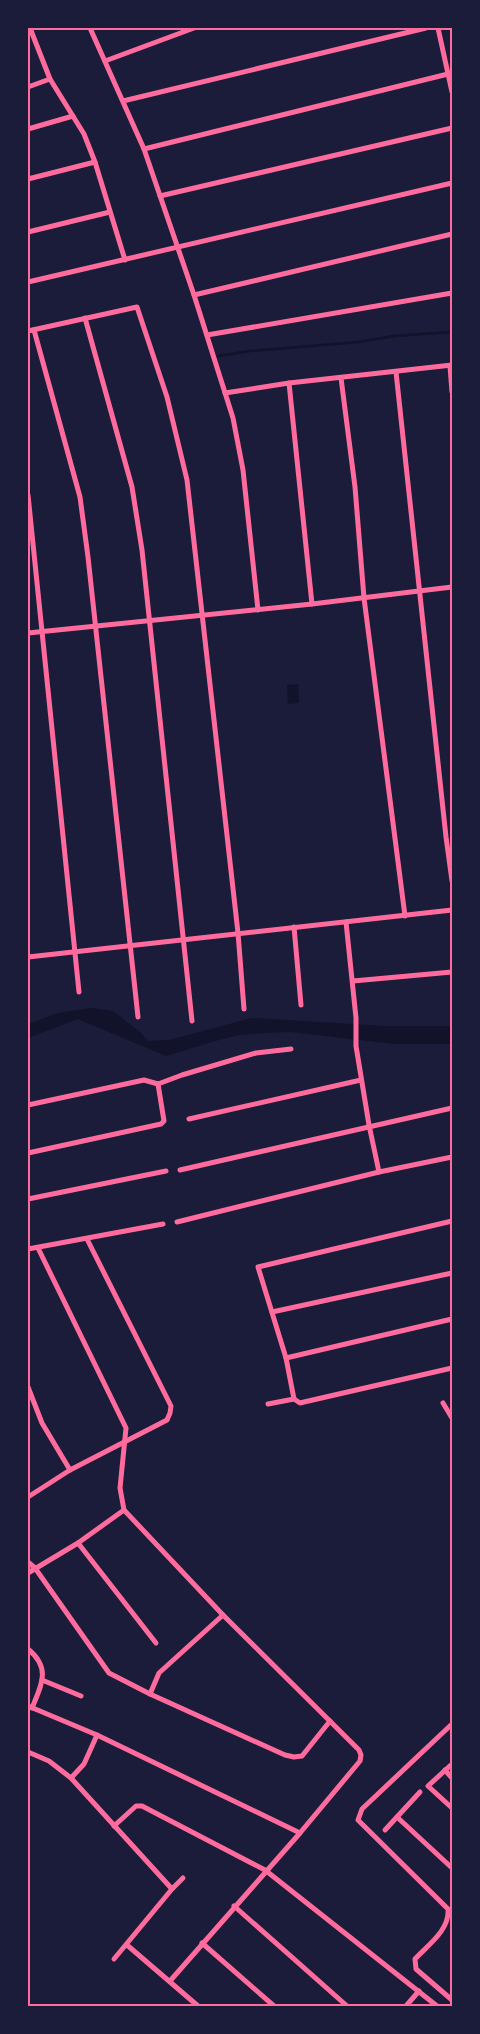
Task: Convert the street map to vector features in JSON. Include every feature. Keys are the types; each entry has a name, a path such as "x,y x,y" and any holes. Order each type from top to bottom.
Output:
{"street":[{"path":"37,28 29,29 50,79 84,134 95,162 125,260"},
{"path":"90,28 144,149 194,294 238,438 258,610"},
{"path":"105,61 194,28"},
{"path":"123,101 426,28"},
{"path":"438,28 452,92"},
{"path":"144,149 448,74"},
{"path":"28,87 50,79"},
{"path":"28,129 73,116"},
{"path":"160,196 452,128"},
{"path":"28,179 95,162"},
{"path":"28,282 452,183"},
{"path":"28,232 110,212"},
{"path":"194,294 452,234"},
{"path":"207,335 452,293"},
{"path":"28,331 137,307 167,397 187,480 238,933 244,1009"},
{"path":"86,318 132,487 142,550 192,1021"},
{"path":"34,330 80,498 138,1017"},
{"path":"225,393 289,383 451,365 452,392"},
{"path":"396,372 452,881"},
{"path":"341,378 355,487 364,598 405,916"},
{"path":"289,383 312,604"},
{"path":"28,495 79,992"},
{"path":"28,633 203,616 452,587"},
{"path":"446,837 452,836"},
{"path":"28,957 452,910"},
{"path":"346,922 356,1018 356,1046 369,1126 379,1172"},
{"path":"294,927 301,1005"},
{"path":"353,981 452,972"},
{"path":"28,1105 144,1080 158,1084 190,1072 256,1053 291,1049"},
{"path":"189,1119 361,1080"},
{"path":"28,1153 161,1124 164,1121 158,1084"},
{"path":"180,1170 452,1108"},
{"path":"177,1222 379,1172 452,1157"},
{"path":"28,1199 166,1171"},
{"path":"294,1399 286,1358 258,1267 452,1222"},
{"path":"28,1249 163,1224"},
{"path":"28,1497 70,1470 167,1420 170,1413 171,1406 87,1239"},
{"path":"38,1248 126,1428 120,1488 124,1510 223,1615 359,1750 361,1755 360,1760 300,1833 265,1870 170,1981"},
{"path":"272,1312 452,1272"},
{"path":"286,1358 452,1320"},
{"path":"268,1404 294,1399 304,1402 452,1368"},
{"path":"28,1387 42,1423 70,1470"},
{"path":"443,1403 452,1418"},
{"path":"28,1573 78,1543 124,1510"},
{"path":"78,1543 156,1643"},
{"path":"28,1562 36,1568 109,1673 150,1694 294,1757 302,1756 330,1721"},
{"path":"150,1694 159,1673 223,1615"},
{"path":"28,1649 36,1656 43,1671 42,1680 30,1707 97,1735 300,1833"},
{"path":"42,1680 81,1696"},
{"path":"452,1724 391,1780 358,1814 358,1820 448,1909 449,1917 446,1926 415,1959 414,1964 416,1969 452,2000"},
{"path":"71,1778 84,1764 97,1735"},
{"path":"28,1752 50,1761 71,1778 172,1889"},
{"path":"452,1764 428,1786 452,1808"},
{"path":"445,1770 452,1778"},
{"path":"386,1830 420,1792"},
{"path":"114,1826 136,1806 142,1806 265,1870 437,2006"},
{"path":"397,1816 452,1868"},
{"path":"114,1959 183,1878"},
{"path":"448,1909 452,1904"},
{"path":"234,1906 347,2006"},
{"path":"202,1943 274,2006"},
{"path":"127,1945 198,2006"},
{"path":"406,2006 419,1991"}],"shaded area":[{"path":"298,684 299,703 288,704 287,685"},
{"path":"91,1008 113,1011 141,1033 148,1041 169,1040 252,1018 384,1026 452,1026 452,1044 394,1044 290,1032 264,1033 239,1035 166,1056 78,1019 28,1038 28,1024 58,1013"}],"waterway":[{"path":"218,356 250,351 359,342 394,336 452,332"}]}
